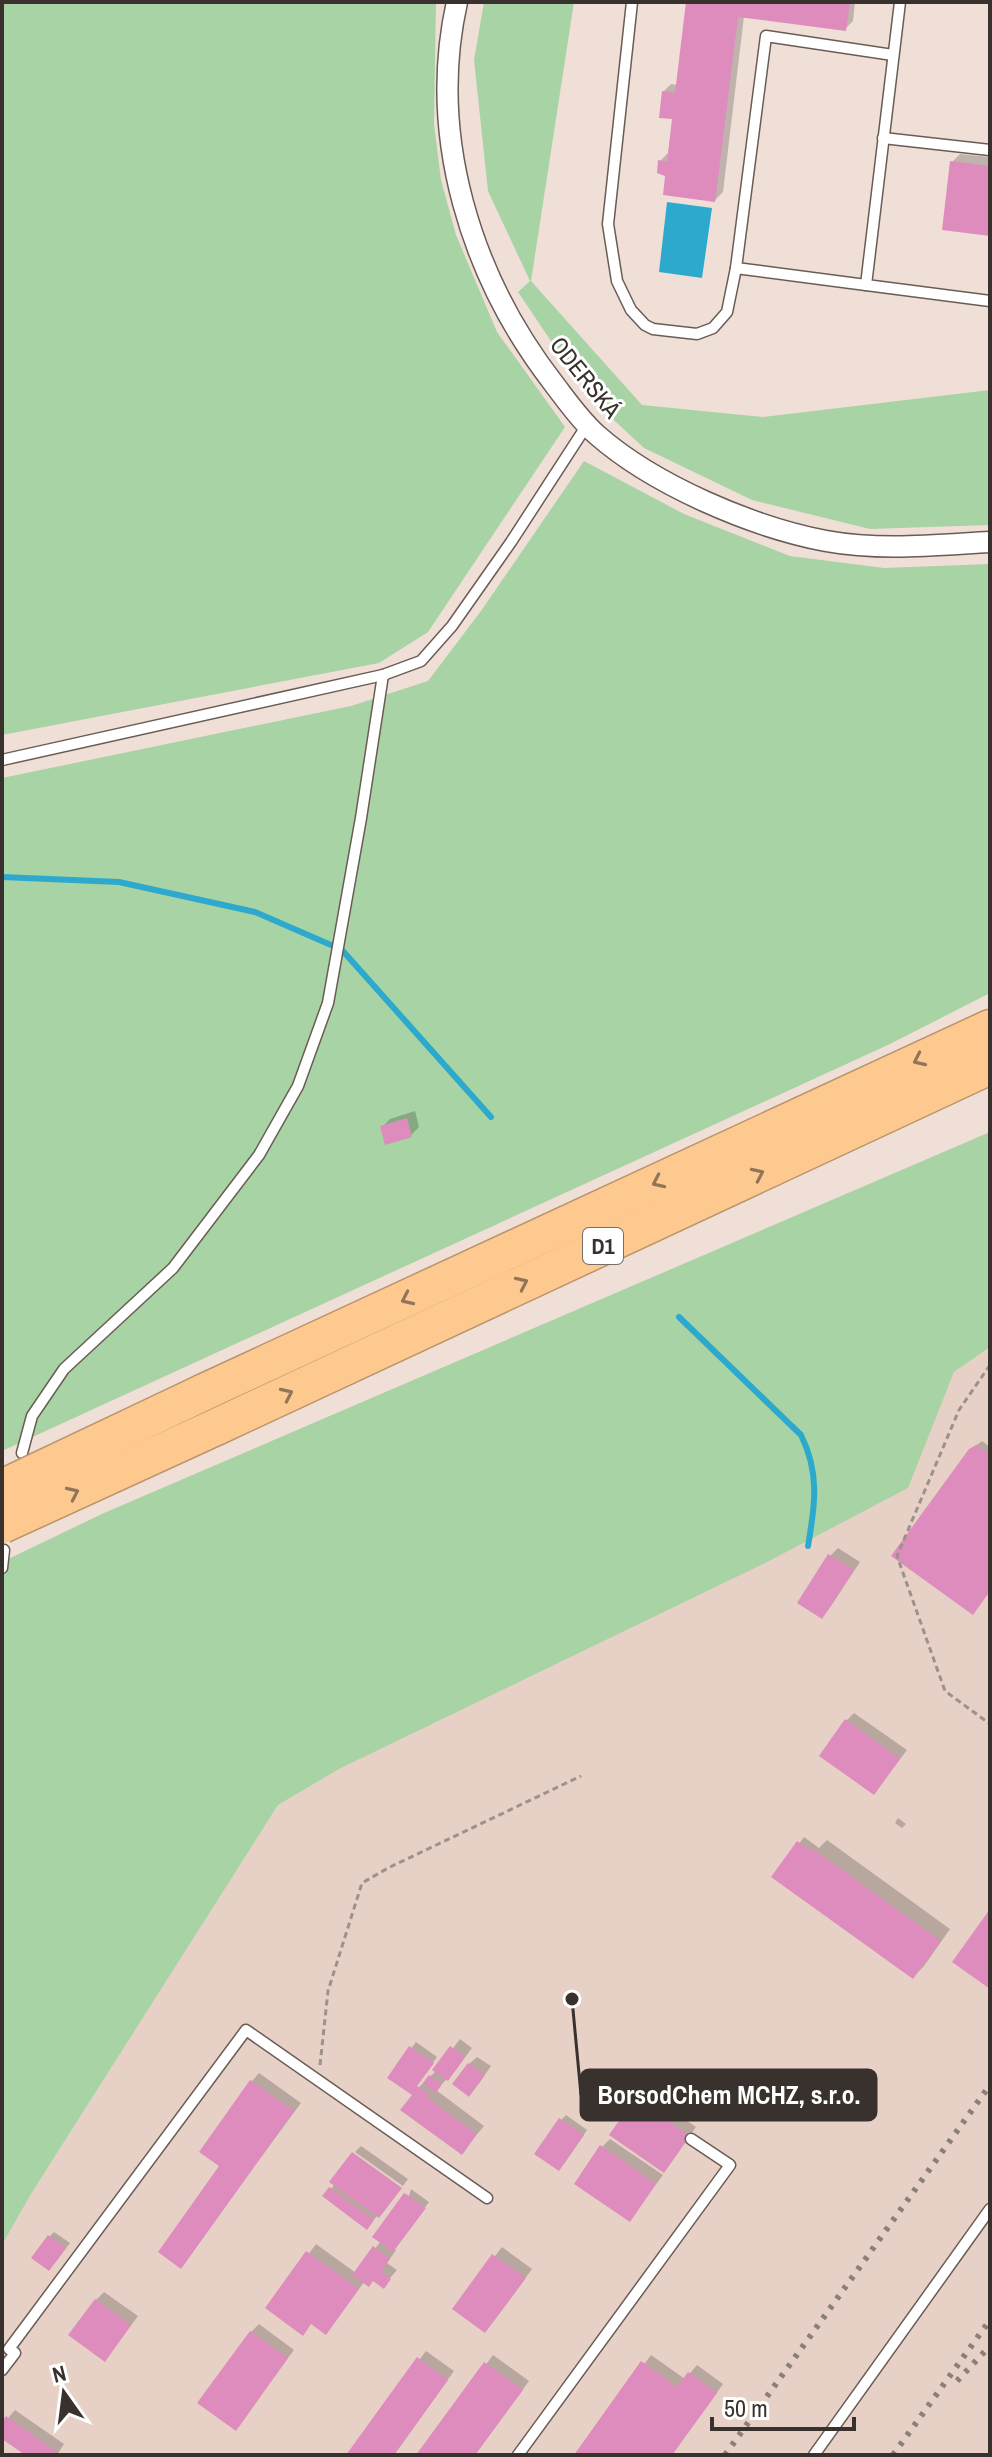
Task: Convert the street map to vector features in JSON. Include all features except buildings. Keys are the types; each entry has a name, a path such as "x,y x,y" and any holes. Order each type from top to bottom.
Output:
{"highway":[{"name":"D1","path":"2,1488 990,1028"},
{"name":"D1","path":"3,1538 216,1427 990,1066"}],"street":[{"name":"ODERSKÁ","path":"457,2 449,45 447,99 453,154 465,211 485,270 506,313 542,369 587,425 620,453 679,488 727,510 789,532 827,541 880,547 990,542"}],"lane":[{"path":"632,2 608,224 617,281 631,310 653,329 697,334 713,328 727,312 736,268 766,36 893,55"},
{"path":"866,285 900,2"},
{"path":"883,138 990,150"},
{"path":"736,268 990,301"},
{"path":"2,760 383,675 421,661 452,626 587,425"},
{"path":"22,1453 32,1416 64,1369 173,1268 259,1155 298,1086 328,1003 383,675"},
{"path":"2,1568 3,1538"},
{"path":"2,2370 15,2353 9,2349 246,2030 487,2198"},
{"path":"518,2455 730,2165 691,2139"},
{"path":"814,2455 990,2209"}],"path":[{"path":"990,1365 959,1410 897,1556 945,1691 990,1724"},
{"path":"319,2080 328,1991 362,1883 581,1776"}],"shaded area":[{"path":"990,1347 990,2455 2,2455 2,2245 31,2194 278,1805 339,1769 907,1488 954,1372"}],"green space":[{"path":"2,2 436,2 434,124 441,180 456,235 497,332 565,427 428,632 379,663 2,735"},
{"path":"484,2 574,2 531,281 642,405 763,417 990,390 990,525 870,529 752,500 644,448 588,396 518,292 530,281 488,191 474,60"},
{"path":"584,461 684,514 790,556 884,568 990,564 990,993 890,1044 2,1451 2,778 351,706 428,681 481,611"},
{"path":"990,1132 990,1347 954,1372 908,1488 767,1562 339,1769 278,1805 31,2194 2,2245 2,1562 104,1513"}],"water":[{"path":"667,202 712,208 702,278 659,272"}],"waterway":[{"path":"2,877 119,882 255,912 331,945"},
{"path":"342,950 491,1117"},
{"path":"679,1317 801,1435 811,1463 814,1490 808,1546"}],"railway":[{"path":"725,2455 990,2085"},
{"path":"893,2455 990,2320"},
{"path":"957,2381 990,2346"}],"place":[{"name":"BorsodChem MCHZ, s.r.o.","path":"572,1999"}]}
